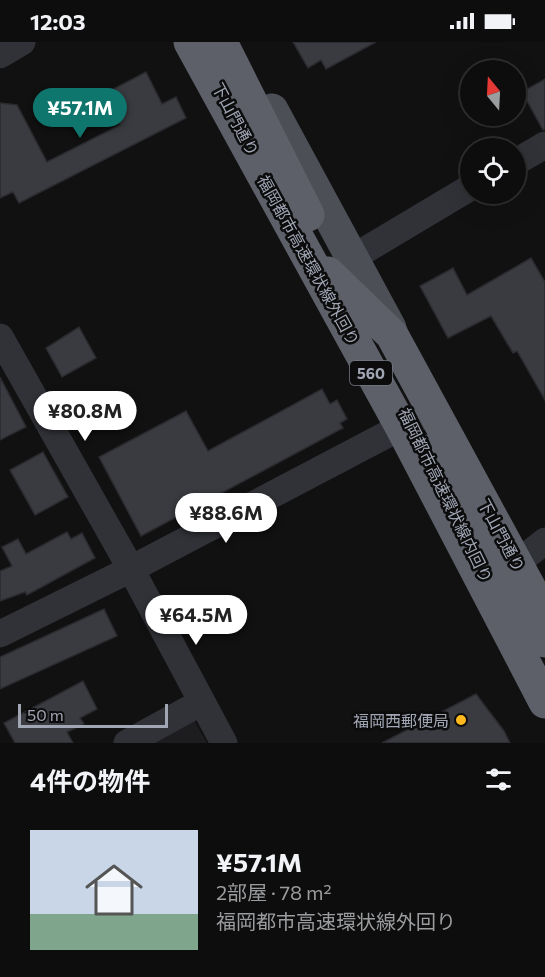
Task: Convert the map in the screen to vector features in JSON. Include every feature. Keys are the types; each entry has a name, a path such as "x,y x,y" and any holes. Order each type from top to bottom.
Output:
{"highway":[{"name":"福岡都市高速環状線外回り","path":"190,42 402,428 545,704"},
{"name":"福岡都市高速環状線内回り","path":"221,42 415,420 475,560 545,689"},
{"path":"304,251 392,335 545,616"},
{"path":"415,420 545,641"}],"main road":[{"name":"下山門通り","path":"196,42 415,420 517,563 545,616"},
{"name":"下山門通り","path":"236,42 352,258 415,420 545,704"}],"street":[{"path":"0,56 22,42"},
{"path":"526,156 545,145"},
{"path":"352,258 460,194"},
{"path":"0,337 131,569 200,703 224,743"},
{"path":"0,634 131,569 415,420"},
{"path":"517,563 545,541"},
{"path":"127,743 200,703"}],"shaded area":[{"path":"194,720 207,743 150,743"}],"building":[{"path":"293,42 376,42 326,69 321,60 308,68"},
{"path":"146,72 162,104 176,97 186,118 19,203 13,192 0,198 0,103 17,105 47,162 120,125 104,94"},
{"path":"545,79 545,129 543,130 526,99 526,90"},
{"path":"531,258 545,282 545,400 517,351 513,353 491,316 448,338 420,286 453,268 467,295"},
{"path":"79,327 96,358 62,377 46,348"},
{"path":"0,377 26,427 0,440"},
{"path":"322,389 330,404 337,400 347,419 340,423 343,428 141,536 99,457 186,411 208,451"},
{"path":"43,452 68,497 35,515 10,470"},
{"path":"67,532 71,539 82,533 95,558 27,595 25,592 0,601 0,571 12,566 2,547 18,539 26,554"},
{"path":"104,609 117,636 0,689 0,657"},
{"path":"83,681 97,709 80,718 84,724 67,732 73,743 15,743 4,723"},
{"name":"福岡西郵便局","path":"476,694 504,731 510,743 382,743"}],"place":[{"name":"福岡西郵便局","path":"461,720"}]}
